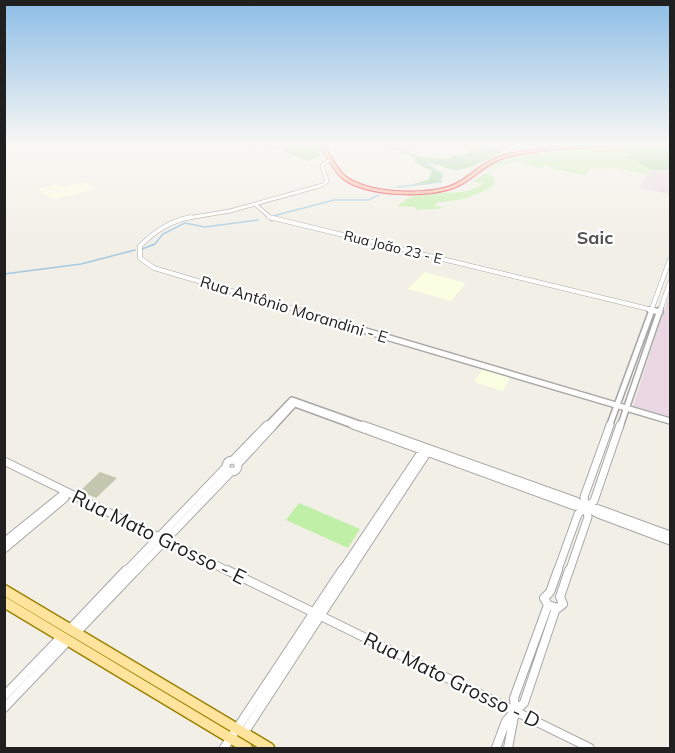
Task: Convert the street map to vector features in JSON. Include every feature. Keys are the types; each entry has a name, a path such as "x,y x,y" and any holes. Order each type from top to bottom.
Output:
{"highway":[{"path":"349,180 385,191 423,192 454,187 463,180"}],"main road":[{"path":"4,590 69,635 236,741 269,748"},
{"path":"4,602 69,635"}],"street":[{"path":"255,204 324,185 327,180"},
{"name":"Rua Antônio Morandini - E","path":"255,204 230,211 181,219 155,231 138,251 142,259 154,268 618,405"},
{"name":"Rua João 23 - E","path":"255,204 272,219 537,283"},
{"path":"552,607 562,605 560,597 588,517 584,497 670,259"},
{"path":"552,607 544,597 550,592 578,514 594,501 670,282"},
{"path":"537,283 660,312"},
{"path":"643,334 651,337"},
{"path":"627,379 636,382"},
{"path":"4,708 69,635 228,470 226,463 236,462 293,402 537,489 574,506 586,507 598,514 670,535"},
{"path":"618,405 670,421"},
{"path":"602,448 611,451"},
{"path":"236,741 426,449"},
{"name":"Rua Mato Grosso - E","path":"4,461 318,614"},
{"path":"4,542 65,498 66,492"},
{"path":"4,549 24,529"},
{"path":"649,530 670,541"},
{"path":"564,552 574,556"},
{"path":"550,592 560,597"},
{"path":"496,748 506,721 524,703 536,651 552,607"},
{"name":"Rua Mato Grosso - D","path":"318,614 590,748"},
{"path":"4,696 69,635"},
{"path":"508,748 515,711"}],"shaded area":[{"path":"644,180 670,180 670,194 640,188"},
{"path":"85,182 95,189 53,200 38,189 57,184 62,187"},
{"path":"425,272 466,283 451,301 408,289"},
{"path":"670,292 670,417 633,406"},
{"path":"483,368 511,377 503,391 474,382"},
{"path":"100,472 117,478 96,498 80,491"}],"green space":[{"path":"427,180 441,180 441,182 410,185"},
{"path":"494,180 494,184 468,197 438,202 434,206 443,207 440,208 417,210 414,207 397,206 418,195 467,191 484,183 471,182"},
{"path":"299,503 360,529 348,548 286,520"}],"waterway":[{"path":"398,187 441,182 440,180"},
{"path":"273,216 334,200 368,200 379,195"},
{"path":"142,249 155,244 163,234 185,223 205,227 258,220"},
{"path":"4,274 81,264 135,250"}],"district":[{"name":"Saic","path":"595,238"}]}
